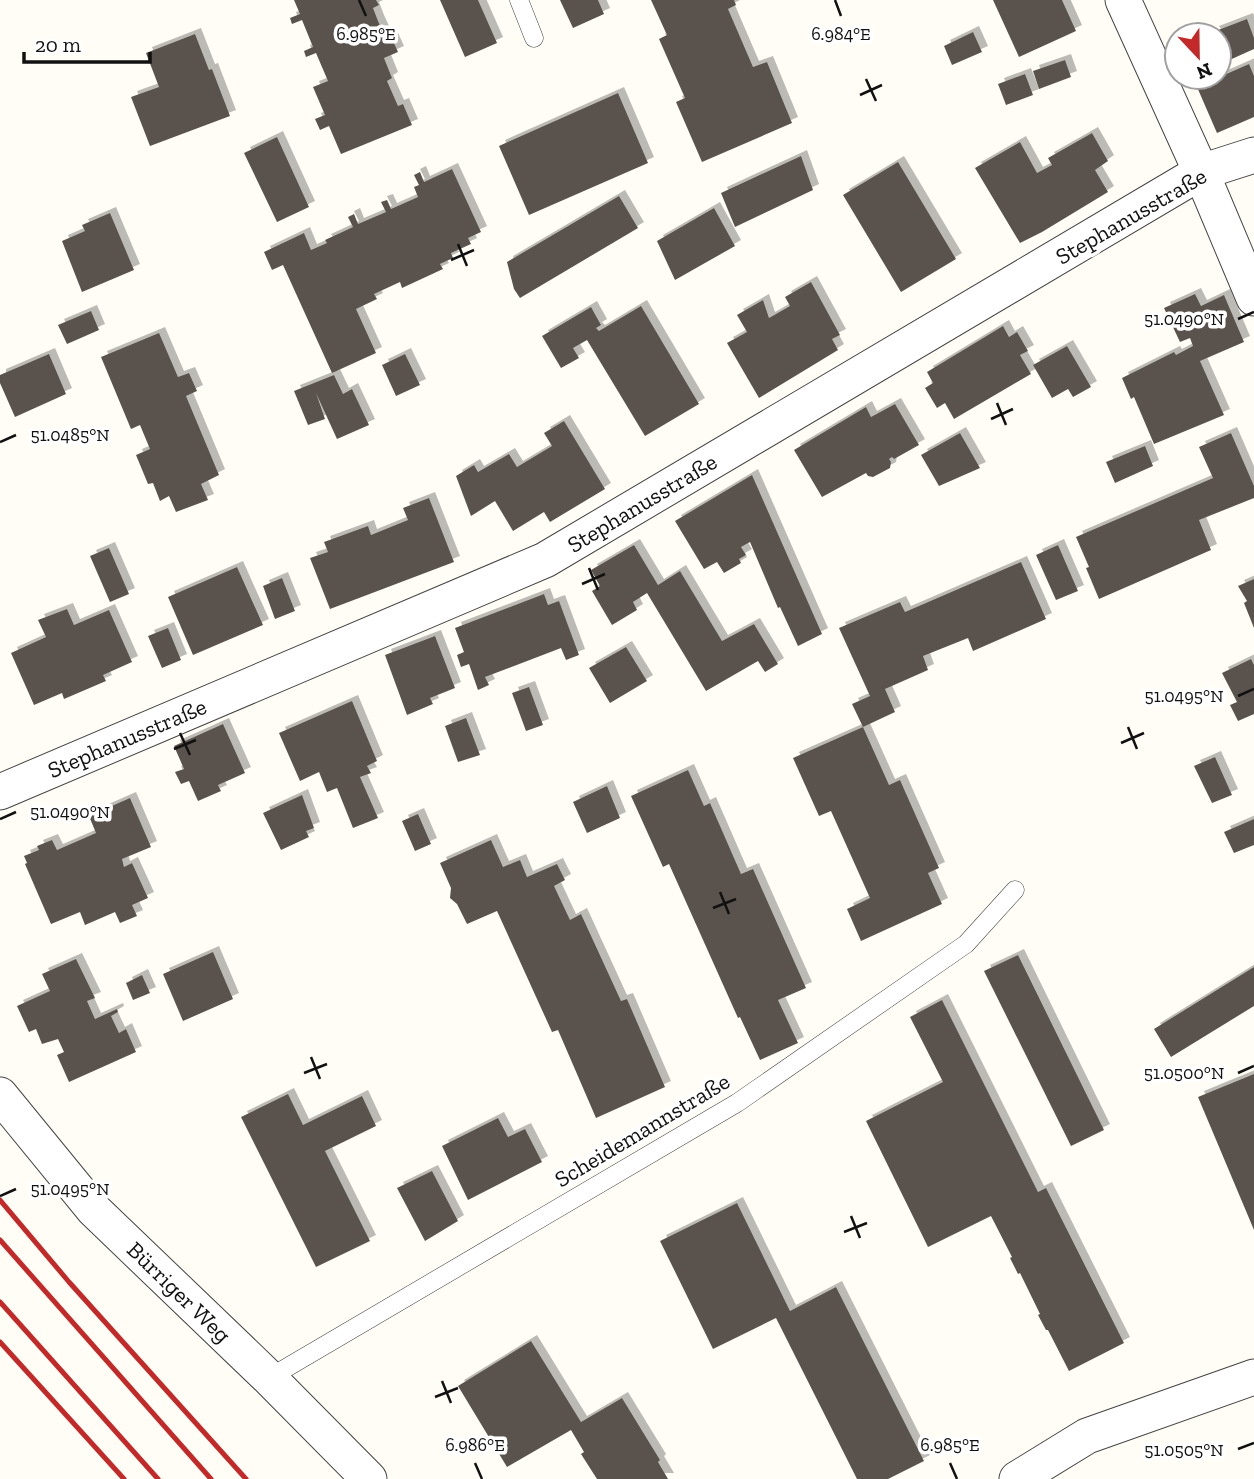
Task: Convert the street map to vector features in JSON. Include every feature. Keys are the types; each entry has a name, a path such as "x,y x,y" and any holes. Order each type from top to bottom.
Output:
{"street":[{"path":"1123,0 1201,172 1254,298"},
{"name":"Stephanusstraße","path":"0,792 545,560 1201,172 1254,155"},
{"name":"Bürriger Weg","path":"0,1095 94,1210 270,1378 369,1479"},
{"path":"1017,1479 1087,1436 1254,1377"}],"lane":[{"path":"519,0 534,38"},
{"name":"Scheidemannstraße","path":"270,1378 737,1103 966,944 1014,890"}],"building":[{"path":"294,0 376,0 379,5 373,8 378,21 384,34 389,32 398,52 384,58 392,78 387,81 398,106 403,104 412,125 341,154 329,126 320,130 315,119 325,115 313,87 328,81 316,53 306,57 304,51 313,47 302,20 292,24 290,18 300,14"},
{"path":"440,0 478,0 497,43 465,57"},
{"path":"560,0 598,0 604,14 573,28"},
{"path":"651,0 734,0 736,5 728,9 753,67 767,62 792,123 702,162 676,102 685,98 659,39 667,35"},
{"path":"993,0 1062,0 1076,31 1019,57"},
{"path":"1247,19 1254,38 1254,49 1233,58 1233,24"},
{"path":"973,32 982,52 952,65 944,46"},
{"path":"195,34 230,116 150,146 131,97 159,87 146,53"},
{"path":"1065,60 1071,77 1039,89 1033,71"},
{"path":"1249,64 1254,76 1254,117 1217,133 1199,91 1233,91 1233,71"},
{"path":"1025,74 1033,95 1006,105 998,84"},
{"path":"618,93 648,163 529,215 499,146"},
{"path":"1092,133 1108,161 1095,170 1108,192 1020,243 975,168 1020,142 1037,173 1052,165 1048,158"},
{"path":"277,137 309,207 277,222 244,153"},
{"path":"801,156 813,190 735,227 721,193"},
{"path":"898,162 956,259 901,292 843,195"},
{"path":"452,169 481,232 468,238 471,244 451,253 453,258 440,264 443,269 402,288 400,282 374,294 377,299 356,309 376,353 332,373 283,265 272,270 264,252 304,233 311,250 327,243 325,240 353,227 348,217 354,214 358,224 386,212 381,202 387,200 391,209 418,197 414,187 419,185 414,175 420,172 424,182"},
{"path":"619,196 638,228 520,298 514,289 507,262"},
{"path":"714,208 735,246 675,280 657,241"},
{"path":"110,213 134,270 82,292 62,241 85,231 82,225"},
{"path":"811,282 840,335 832,339 838,350 759,398 727,343 747,332 737,315 763,300 769,318 790,306 785,297"},
{"path":"1195,294 1201,306 1224,295 1244,342 1200,361 1224,415 1154,444 1134,397 1131,399 1122,378 1174,352 1176,355 1193,346 1190,338 1180,342 1164,308"},
{"path":"641,306 699,404 645,436 587,340 573,348 579,358 561,368 542,336 591,307 601,325 596,328 599,331"},
{"path":"91,311 99,330 67,344 58,325"},
{"path":"1003,326 1009,337 1017,332 1028,351 1020,355 1031,374 954,419 945,403 937,408 925,388 933,383 927,372"},
{"path":"159,333 178,377 189,373 197,391 186,396 219,475 201,484 208,500 176,512 169,496 160,501 153,483 148,484 136,455 150,449 140,425 131,429 101,357"},
{"path":"1067,346 1091,387 1073,397 1068,389 1052,398 1033,365"},
{"path":"49,354 66,394 15,417 0,383 0,375"},
{"path":"405,354 420,385 396,396 382,365"},
{"path":"334,375 343,394 352,389 369,425 337,439 316,393 325,419 308,425 294,391"},
{"path":"895,404 919,445 894,459 889,459 890,468 873,477 866,473 822,497 794,450 866,407 871,417"},
{"path":"564,421 605,489 550,522 544,512 513,531 495,501 471,516 456,476 474,465 478,472 509,454 517,467 552,446 544,433"},
{"path":"960,433 980,468 939,486 921,455"},
{"path":"1231,433 1254,486 1254,498 1199,520 1211,550 1099,599 1076,537 1213,478 1199,447"},
{"path":"1145,446 1153,466 1115,483 1106,462"},
{"path":"752,475 822,634 798,646 780,607 778,608 750,542 741,547 746,555 739,559 741,563 724,573 717,562 704,569 675,521"},
{"path":"429,498 454,562 330,609 310,558 328,552 324,542 368,526 371,535 408,520 403,508"},
{"path":"634,545 658,585 680,571 722,641 754,624 778,664 765,672 758,661 706,691 647,593 633,602 637,610 612,625 592,591 600,586 591,570"},
{"path":"1058,545 1078,591 1056,600 1036,555"},
{"path":"109,548 129,594 110,602 90,556"},
{"path":"1021,562 1046,619 973,651 968,638 923,656 928,670 885,689 895,712 863,727 852,704 870,696 839,628 900,602 905,612"},
{"path":"237,567 263,625 193,655 168,597"},
{"path":"282,578 295,611 275,619 263,586"},
{"path":"1254,579 1254,628 1244,603 1247,601 1238,586"},
{"path":"544,594 548,605 559,601 579,655 566,660 561,648 485,677 489,685 478,690 469,664 461,667 457,655 464,652 455,628"},
{"path":"67,609 74,625 109,610 132,662 103,675 106,681 64,699 62,693 34,705 11,653 46,637 38,620"},
{"path":"168,628 181,660 162,668 148,636"},
{"path":"435,636 455,688 430,698 433,704 407,715 385,655"},
{"path":"626,647 647,681 610,703 589,668"},
{"path":"1251,659 1254,665 1254,714 1238,721 1230,705 1237,702 1222,673"},
{"path":"529,687 543,725 526,731 512,693"},
{"path":"352,701 377,761 367,766 371,773 360,777 378,818 353,828 337,788 327,792 319,772 300,781 279,733"},
{"path":"466,718 480,755 458,762 445,726"},
{"path":"223,724 245,773 218,785 221,791 198,801 189,781 181,784 175,772 184,769 174,746"},
{"path":"863,727 889,785 900,780 939,868 928,873 942,904 861,941 847,909 870,898 831,811 819,816 793,758"},
{"path":"1215,757 1232,795 1212,803 1194,766"},
{"path":"688,770 704,806 710,803 741,874 753,869 806,988 778,1000 798,1043 760,1060 740,1017 738,1018 669,864 663,867 631,796"},
{"path":"607,786 620,818 587,833 573,802"},
{"path":"302,795 314,828 306,831 309,837 281,850 263,813"},
{"path":"130,798 151,847 122,859 124,867 132,863 148,898 132,905 137,916 120,923 115,912 85,925 80,912 51,924 24,856 39,850 37,846 52,840 57,850 96,833 89,816"},
{"path":"418,814 431,844 415,851 402,821"},
{"path":"1254,819 1254,845 1234,853 1224,832"},
{"path":"491,840 503,867 520,860 527,877 557,864 565,880 554,886 570,920 581,914 621,1001 627,999 665,1087 596,1118 558,1030 552,1032 497,911 467,924 457,904 450,898 451,888 440,863"},
{"path":"213,952 233,999 183,1021 163,974"},
{"path":"1018,955 1104,1130 1071,1146 984,971"},
{"path":"76,959 95,998 87,1001 95,1019 117,1009 118,1012 111,1016 119,1033 126,1029 136,1052 69,1082 57,1055 64,1052 58,1039 42,1044 36,1029 29,1032 17,1006 50,991 42,974"},
{"path":"1254,967 1254,1006 1171,1057 1154,1029"},
{"path":"142,975 150,993 133,1000 126,983"},
{"path":"942,1000 1038,1192 1046,1188 1124,1343 1069,1371 1038,1315 1040,1314 991,1216 928,1247 866,1121 943,1082 910,1017"},
{"path":"1254,1074 1254,1230 1198,1097"},
{"path":"288,1094 303,1125 362,1096 376,1126 325,1151 370,1241 316,1267 241,1117"},
{"path":"498,1118 508,1137 525,1129 542,1162 468,1200 442,1146"},
{"path":"432,1171 458,1221 425,1241 397,1188"},
{"path":"737,1203 790,1311 836,1287 924,1461 888,1479 857,1479 776,1318 713,1349 660,1241"},
{"path":"531,1341 581,1422 622,1398 660,1460 658,1462 668,1479 597,1479 581,1454 584,1452 571,1430 507,1467 458,1386"}],"railway":[{"path":"0,1200 69,1282 246,1479"},
{"path":"0,1240 211,1479"},
{"path":"0,1302 158,1479"},
{"path":"0,1342 124,1479"}]}
